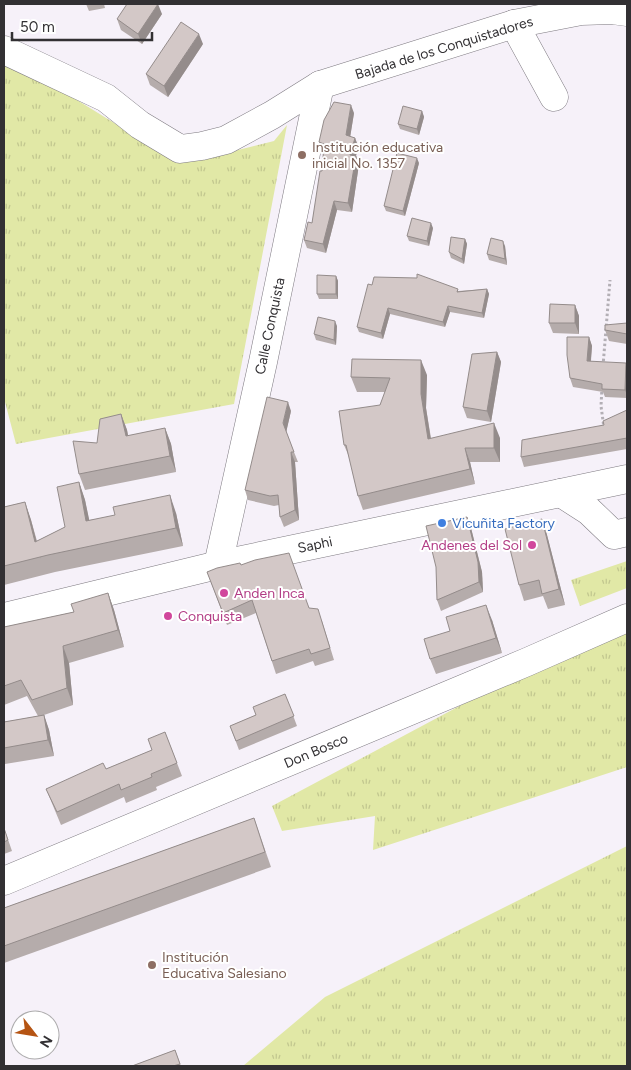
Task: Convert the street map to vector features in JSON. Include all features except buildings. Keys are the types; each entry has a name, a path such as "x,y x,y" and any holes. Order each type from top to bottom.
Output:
{"street":[{"name":"Bajada de los Conquistadores","path":"4,50 106,98 140,125 180,149 226,140 272,115 320,85 514,24 581,11 612,10 627,12"},
{"path":"514,24 554,97"},
{"name":"Calle Conquista","path":"218,565 263,362 320,85"},
{"name":"Saphi","path":"4,616 218,565 627,479"},
{"path":"561,493 589,511 614,535 627,532"},
{"name":"Don Bosco","path":"4,880 627,618"}],"path":[{"path":"604,367 610,280"},
{"path":"602,386 601,406 604,433"}],"green space":[{"path":"4,55 171,158 226,153 274,141 287,125 234,404 16,444 4,398"},
{"path":"627,561 627,588 580,606 571,580"},
{"path":"627,619 627,767 373,850 375,816 282,831 272,806 615,623"},
{"path":"627,846 627,1066 243,1066 325,997"}],"place":[{"name":"Institución educativa inicial No. 1357","path":"302,155"},
{"name":"Vicuñita Factory","path":"442,523"},
{"name":"Andenes del Sol","path":"532,545"},
{"name":"Anden Inca","path":"224,593"},
{"name":"Conquista","path":"168,616"},
{"name":"Institución Educativa Salesiano","path":"152,965"}]}
